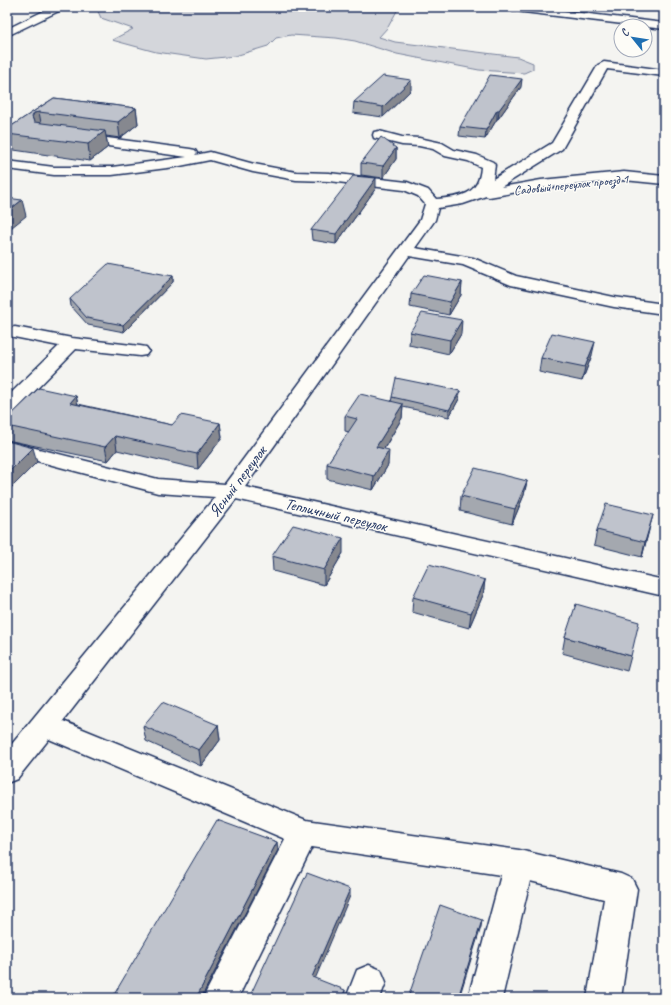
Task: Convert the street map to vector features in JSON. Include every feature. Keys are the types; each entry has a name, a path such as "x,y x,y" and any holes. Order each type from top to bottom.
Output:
{"street":[{"path":"7,33 60,7"},
{"path":"507,7 664,26"},
{"path":"65,137 210,156 253,168 296,176 329,177 407,186 423,193 432,204 457,203 478,195 557,146 604,65 664,73"},
{"path":"379,135 402,141 419,142 431,145 488,165 489,176 478,195"},
{"path":"7,165 54,171 112,171 175,163 210,156"},
{"name":"Садовый переулок проезд 1","path":"478,195 541,184 624,176 664,180"},
{"name":"Ясный переулок","path":"7,771 231,491 427,220 432,204"},
{"path":"405,250 467,261 511,280 614,302 664,308"},
{"path":"15,332 72,343 140,350"},
{"path":"7,408 72,343"},
{"name":"Тепличный переулок","path":"7,447 158,486 231,491 664,588"},
{"path":"44,725 304,833 519,864 622,889 604,998"},
{"path":"220,998 304,833"},
{"path":"485,998 519,864"}],"shaded area":[{"path":"96,7 396,7 398,9 388,27 379,37 395,42 518,57 533,63 533,69 524,73 479,70 397,54 355,41 336,38 291,35 276,38 268,46 235,56 206,59 156,52 112,40 133,29 101,18"}],"building":[{"path":"490,75 522,79 499,110 497,110 486,130 460,127"},
{"path":"383,76 411,80 383,107 354,102"},
{"path":"54,98 136,108 118,122 39,112 34,113 32,117 34,122 105,131 88,144 7,134 7,129"},
{"path":"381,137 396,148 383,166 361,163"},
{"path":"353,176 376,178 336,234 311,230"},
{"path":"7,198 22,200 7,212"},
{"path":"108,264 173,276 123,325 87,318 70,299"},
{"path":"424,275 462,282 450,302 411,294"},
{"path":"422,313 462,320 450,340 410,332"},
{"path":"552,333 595,342 585,367 541,358"},
{"path":"396,378 460,391 449,410 392,397"},
{"path":"39,388 76,396 70,403 172,425 181,415 220,423 197,454 115,436 105,447 7,426 7,419"},
{"path":"360,394 403,404 376,447 389,450 374,476 327,464 357,419 345,416"},
{"path":"7,441 33,448 7,474"},
{"path":"475,468 527,481 515,509 461,496"},
{"path":"606,504 653,515 645,542 597,530"},
{"path":"293,525 343,538 324,570 272,556"},
{"path":"429,564 485,580 471,613 413,597"},
{"path":"576,604 639,622 631,656 565,637"},
{"path":"163,702 218,725 199,750 143,726"},
{"path":"217,820 277,842 196,998 112,998"},
{"path":"307,873 350,889 312,977 345,990 342,998 249,998"},
{"path":"440,905 482,920 458,998 408,998"}]}
